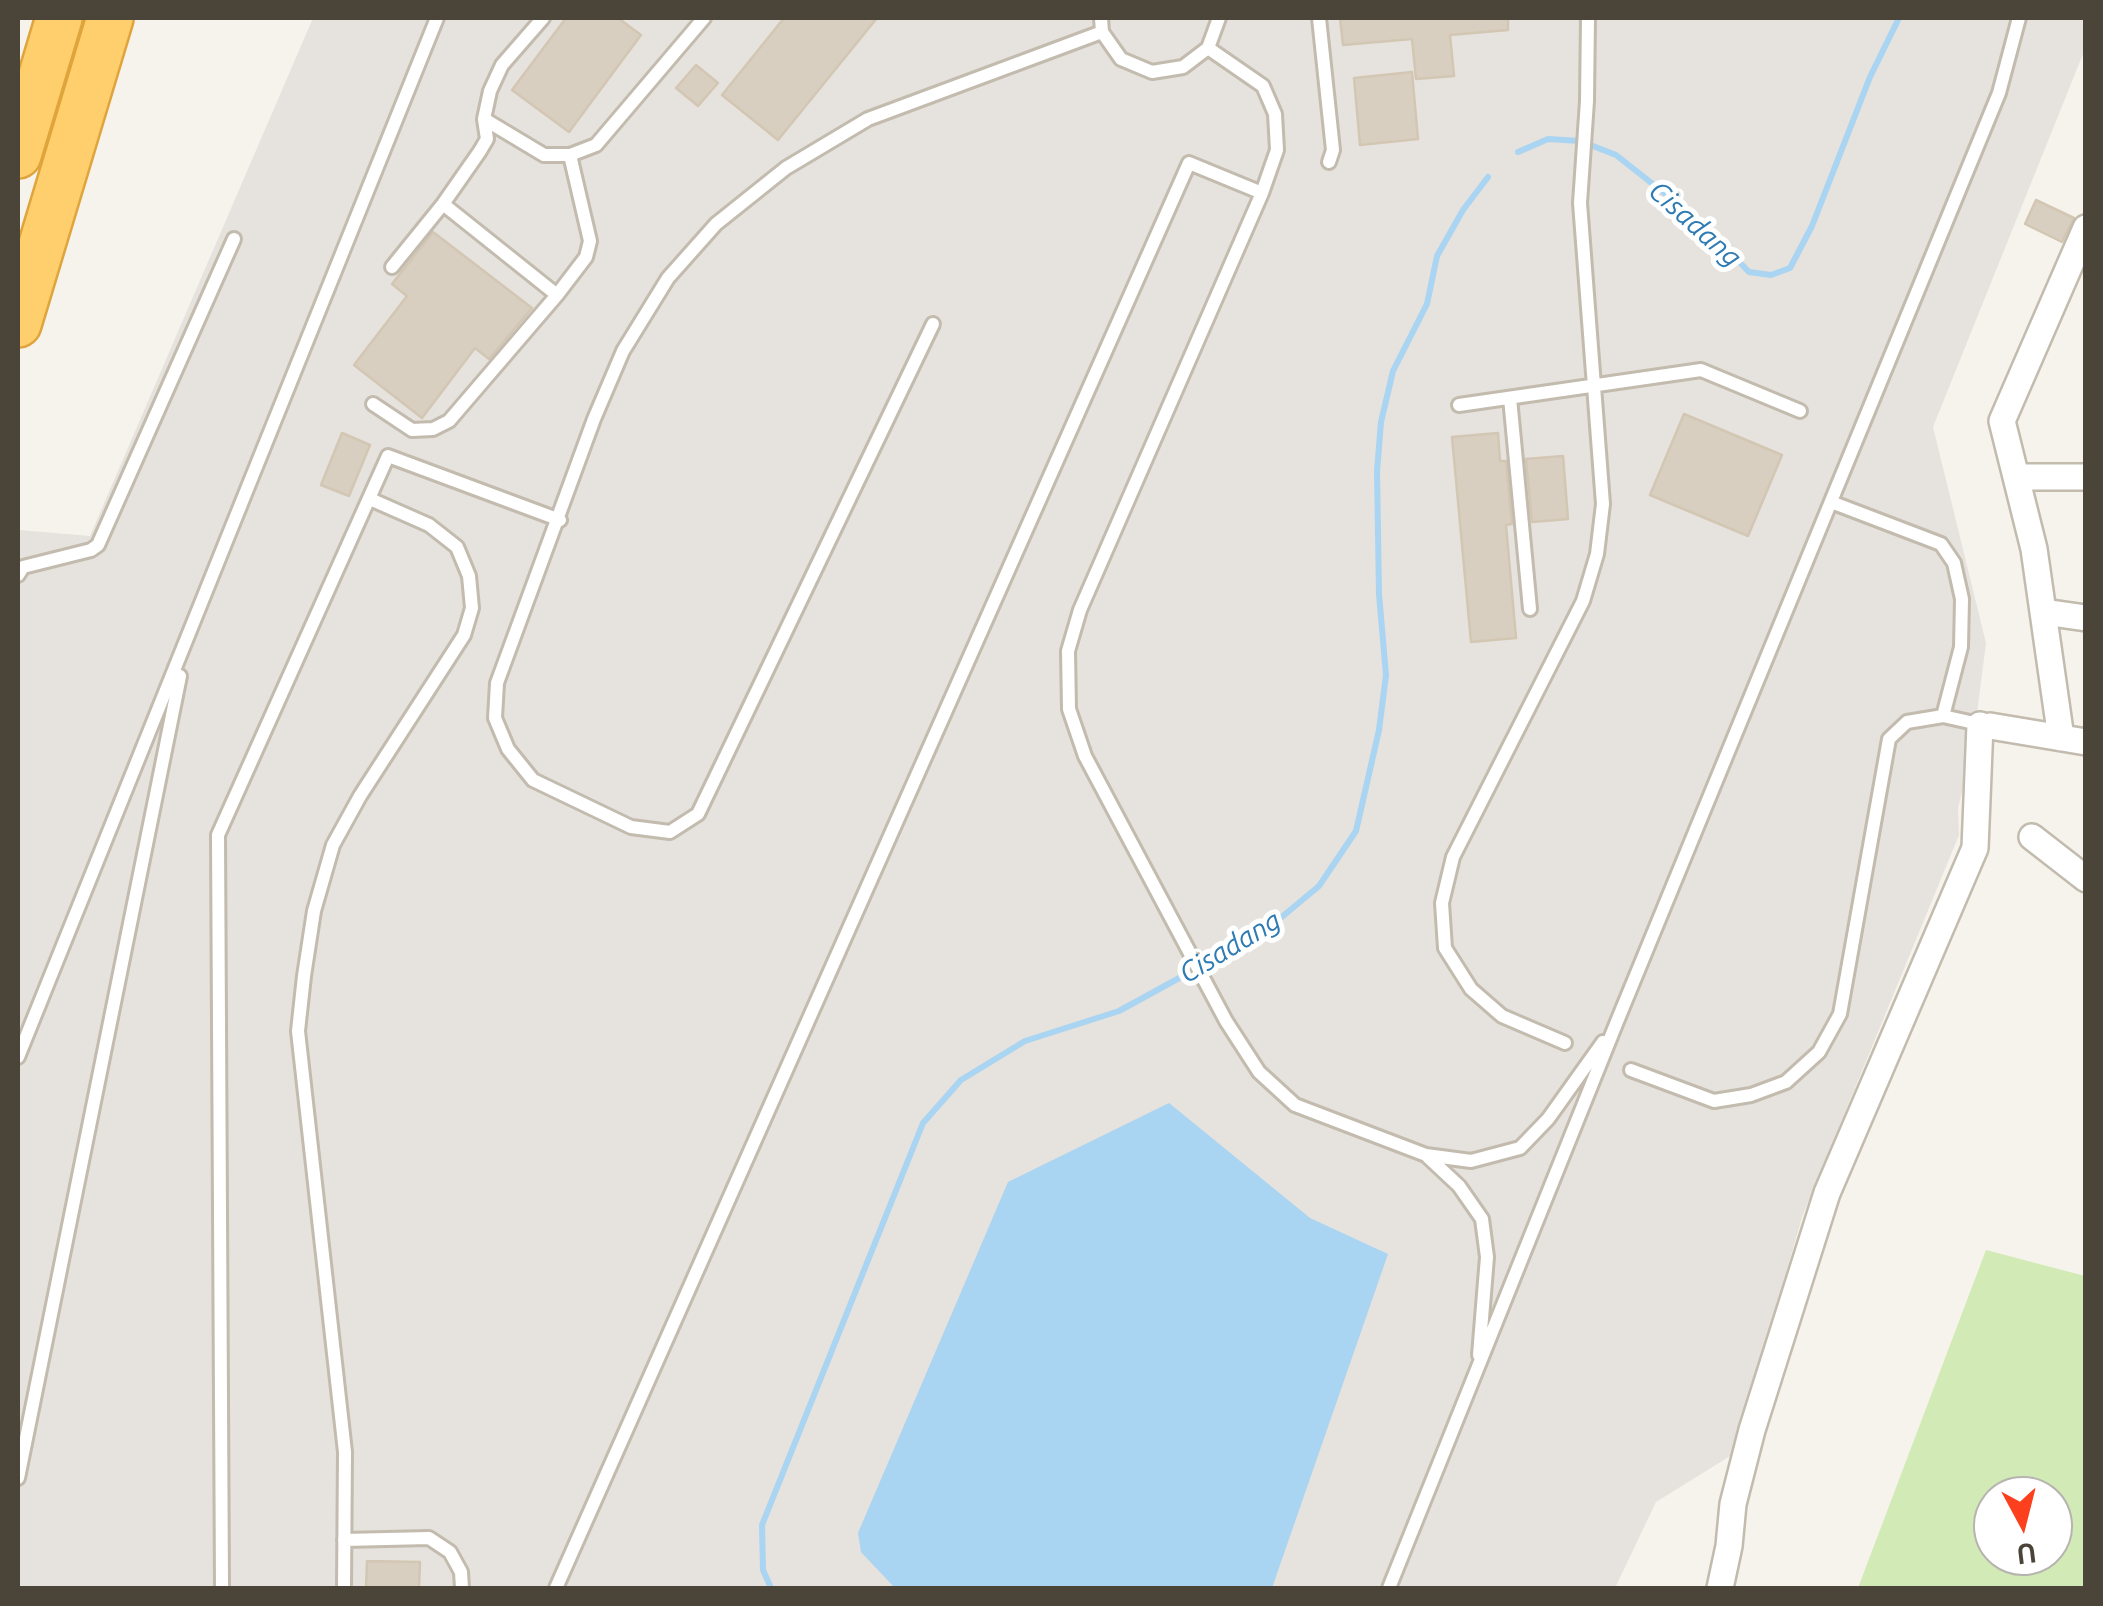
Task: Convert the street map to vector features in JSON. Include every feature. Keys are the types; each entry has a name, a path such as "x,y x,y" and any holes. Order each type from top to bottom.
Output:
{"highway":[{"path":"18,83 43,18"},
{"path":"18,155 58,18"},
{"path":"18,324 110,18"}],"street":[{"path":"1720,1588 1732,1504 1752,1430 1827,1193 1975,848 1985,726 2073,740 2034,550 2002,421 2086,228"},
{"path":"2016,477 2086,477"},
{"path":"2044,612 2086,618"},
{"path":"2032,837 2086,879"}],"lane":[{"path":"18,1057 437,18"},
{"path":"392,267 444,204 486,138 484,120 490,91 502,66 543,18"},
{"path":"484,120 544,155 570,155 596,145 704,18"},
{"path":"933,324 698,814 670,832 631,826 533,780 508,749 496,718 497,683 594,419 623,352 668,278 716,224 786,168 868,119 1101,25 1121,59 1152,72 1183,67 1208,48 1219,18"},
{"path":"1319,18 1334,150 1328,162"},
{"path":"1565,1043 1502,1016 1471,988 1445,948 1442,903 1453,857 1583,601 1603,504 1580,204 1588,18"},
{"path":"1389,1588 1999,93 2019,18"},
{"path":"1208,48 1263,86 1275,114 1277,150 1262,193 1080,610 1068,652 1070,709 1085,756 1226,1021 1259,1072 1294,1105 1426,1155 1471,1161 1520,1148 1548,1119 1616,1024"},
{"path":"373,404 412,430 434,429 448,421 557,295 586,257 590,242 570,155"},
{"path":"556,1588 1190,163 1262,193"},
{"path":"444,204 557,295"},
{"path":"18,575 23,567 98,545 234,238"},
{"path":"1459,405 1701,370 1800,411"},
{"path":"1510,398 1530,609"},
{"path":"222,1588 218,836 388,456 560,520"},
{"path":"344,1588 344,1452 298,1030 304,976 314,911 334,844 360,796 464,636 472,608 468,576 457,546 429,525 370,499"},
{"path":"1830,502 1941,544 1954,564 1962,599 1961,647 1943,716"},
{"path":"18,1478 186,644"},
{"path":"1631,1070 1714,1101 1751,1095 1786,1082 1820,1052 1840,1014 1889,739 1907,722 1943,716 1985,726"},
{"path":"1426,1155 1459,1186 1482,1219 1487,1256 1478,1368"},
{"path":"344,1540 430,1538 450,1552 461,1572 462,1588"}],"shaded area":[{"path":"313,18 2085,18 2085,49 1933,427 1986,643 1972,752 1958,808 1959,835 1802,1217 1735,1453 1656,1502 1615,1588 18,1588 19,530 90,536"}],"green space":[{"path":"1986,1250 2085,1276 2085,1588 1858,1588"}],"water":[{"path":"1169,1103 1310,1218 1388,1254 1272,1588 895,1588 861,1552 858,1533 1008,1182"}],"building":[{"path":"566,18 618,18 641,35 569,132 512,90"},
{"path":"784,18 877,18 778,140 722,95"},
{"path":"1340,18 1508,18 1508,30 1450,35 1454,76 1416,79 1412,39 1343,45"},
{"path":"696,65 718,83 698,106 676,88"},
{"path":"1412,72 1418,139 1360,145 1354,78"},
{"path":"2036,200 2074,218 2062,242 2025,224"},
{"path":"433,232 532,308 489,359 475,348 422,418 354,365 407,296 392,284"},
{"path":"1684,414 1782,455 1748,536 1650,495"},
{"path":"342,433 370,445 349,496 321,485"},
{"path":"1498,433 1500,461 1506,461 1512,524 1506,525 1516,638 1471,642 1452,437"},
{"path":"1563,456 1568,519 1532,522 1526,459"},
{"path":"367,1561 420,1562 419,1588 366,1588"}],"waterway":[{"name":"Cisadang","path":"1518,152 1548,139 1580,141 1616,155 1701,222 1749,272 1771,275 1790,268 1812,226 1870,77 1899,18"},
{"name":"Cisadang","path":"771,1588 763,1570 762,1525 923,1123 961,1080 1025,1041 1119,1011 1265,931 1319,886 1356,831 1379,730 1386,675 1379,594 1377,471 1381,422 1393,371 1427,304 1437,256 1463,210 1488,177"}]}
